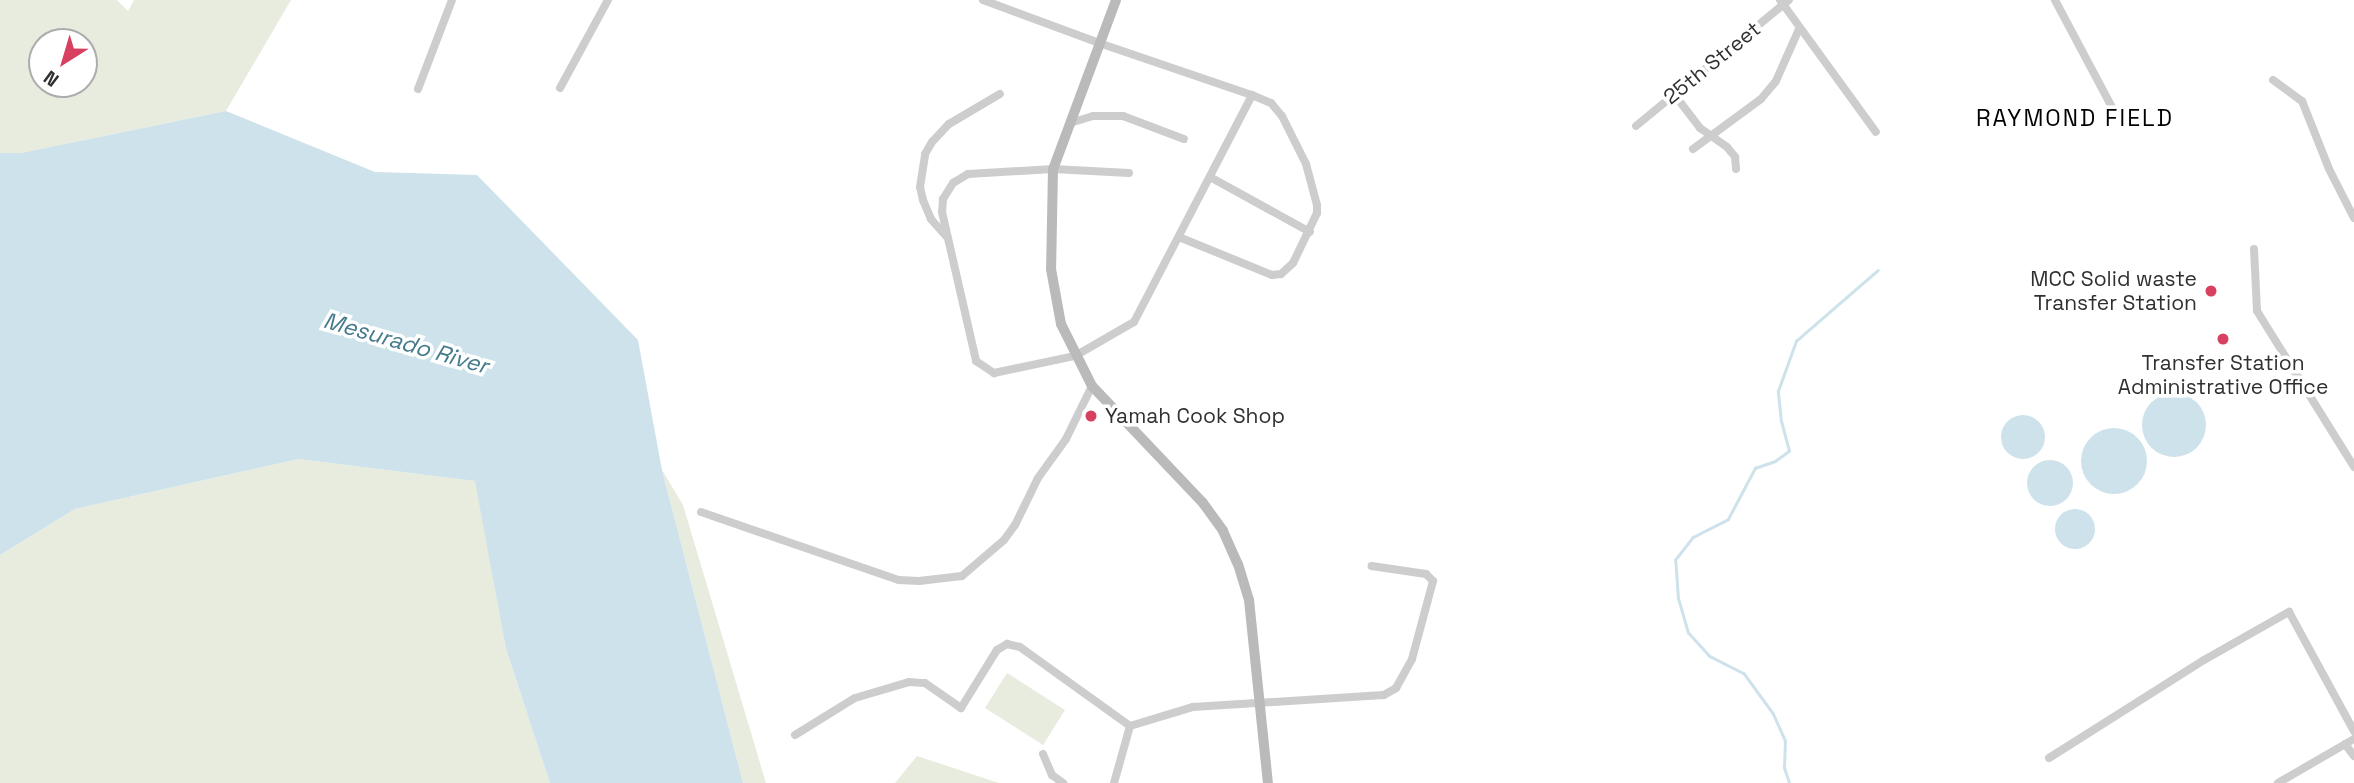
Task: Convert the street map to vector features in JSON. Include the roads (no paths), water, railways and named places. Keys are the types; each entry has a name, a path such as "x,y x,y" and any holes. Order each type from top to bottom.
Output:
{"street":[{"path":"418,89 452,0"},
{"path":"560,88 608,0"},
{"path":"983,0 1098,43 1252,95 1278,109 1306,164 1317,213 1310,232 1288,270 1272,275 1179,237"},
{"path":"1116,0 1053,169 1051,269 1061,324 1092,386 1203,503 1223,531 1238,564 1249,600 1268,783"},
{"path":"2055,0 2115,113"},
{"path":"1784,2 1799,29 1876,132"},
{"name":"25th Street","path":"1636,125 1784,2"},
{"path":"1693,149 1761,99 1776,81 1799,29"},
{"path":"2273,80 2302,101 2333,179 2354,219"},
{"path":"947,238 931,219 923,200 920,187 925,154 949,124 1000,94"},
{"path":"1674,94 1700,128 1735,157 1736,169"},
{"path":"1129,173 1053,169 968,174 960,178 943,199 942,212 947,238 976,361 981,366 1002,372 1075,356 1134,322 1252,95"},
{"path":"1070,123 1093,116 1124,116 1184,139"},
{"path":"1210,177 1310,232"},
{"path":"2254,249 2257,311 2354,467"},
{"path":"701,512 899,580 919,581 962,576 1004,541 1015,525 1038,478 1066,439 1092,386"},
{"path":"1130,726 1180,709 1384,695 1396,688 1412,659 1433,581 1426,573 1372,566"},
{"path":"2049,758 2204,660 2289,612 2354,731"},
{"path":"795,735 855,698 909,682 925,683 961,708 997,650 1007,644 1020,647 1130,726"},
{"path":"1115,783 1130,726"},
{"path":"2278,783 2354,739"},
{"path":"2345,744 2354,756"},
{"path":"1042,754 1052,775 1063,783"}],"water":[{"name":"Mesurado River","path":"226,111 375,172 477,175 638,340 662,470 743,783 550,783 506,649 475,481 299,459 75,509 0,555 0,153 21,153"},
{"path":"2174,393 2186,395 2197,402 2204,413 2204,437 2197,448 2186,455 2174,457 2162,455 2151,448 2144,437 2142,425 2144,413 2151,402 2162,395"},
{"path":"2023,415 2038,422 2045,437 2038,452 2023,459 2008,452 2001,437 2008,422"},
{"path":"2114,428 2127,430 2142,443 2147,461 2145,474 2132,489 2114,494 2101,492 2086,479 2081,461 2083,448 2096,433"},
{"path":"2050,460 2066,467 2073,483 2066,499 2050,506 2034,499 2027,483 2034,467"},
{"path":"2075,509 2089,515 2095,529 2089,543 2075,549 2061,543 2055,529 2061,515"}],"waterway":[{"path":"1789,783 1784,768 1785,741 1773,714 1744,674 1709,656 1688,633 1678,599 1675,560 1693,537 1728,519 1755,468 1775,461 1789,451 1781,422 1778,391 1796,341 1878,270"}],"place":[{"name":"MCC Solid waste Transfer Station","path":"2211,291"},
{"name":"Transfer Station Administrative Office","path":"2223,339"},
{"name":"Yamah Cook Shop","path":"1091,416"}],"district":[{"name":"RAYMOND FIELD","path":"2075,118"}]}
